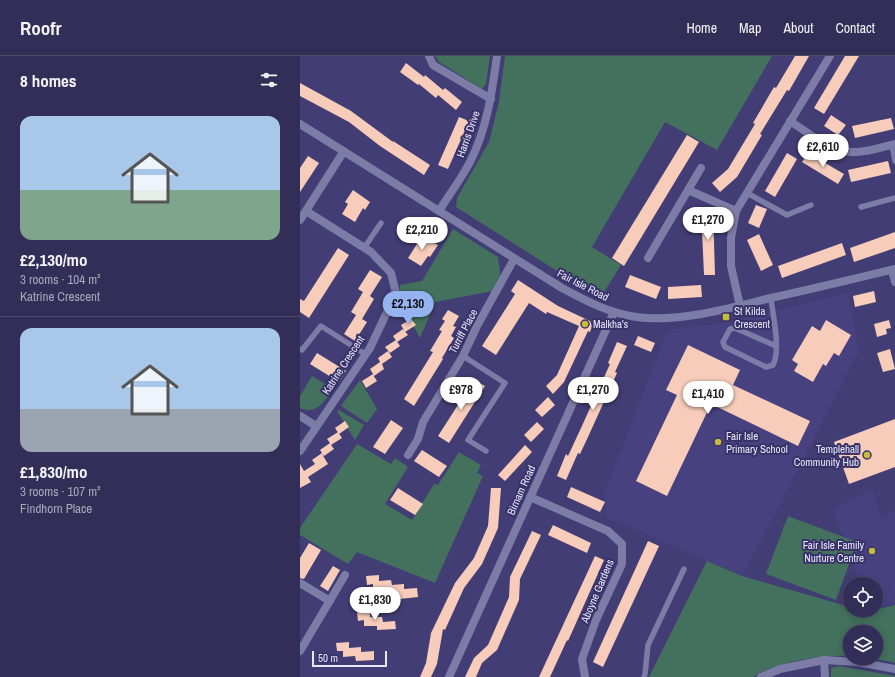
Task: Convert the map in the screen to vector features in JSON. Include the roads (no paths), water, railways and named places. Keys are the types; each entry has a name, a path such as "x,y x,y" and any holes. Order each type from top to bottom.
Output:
{"street":[{"path":"429,56 433,65 491,99"},
{"name":"Harris Drive","path":"439,211 470,161 478,142 491,99 497,56"},
{"path":"740,306 731,266 731,238 736,211 830,56"},
{"path":"790,121 830,146 843,152 857,152 893,144"},
{"name":"Fair Isle Road","path":"300,124 514,259 584,300 614,312 635,317 656,319 681,317 740,306 893,269"},
{"path":"300,220 344,151"},
{"path":"648,258 701,168"},
{"path":"688,190 736,211"},
{"name":"Katrine Crescent","path":"300,451 370,348 396,293 391,273 371,252 306,211"},
{"name":"Turriff Place","path":"408,455 418,439 422,422 462,356 476,326 514,259"},
{"path":"893,269 895,282"},
{"name":"Birnam Road","path":"449,677 614,312"},
{"path":"300,416 316,426"},
{"name":"Aboyne Gardens","path":"530,497 608,531 622,544 622,564 596,620 582,659 585,677"},
{"path":"300,651 345,575"},
{"path":"300,583 330,601"},
{"path":"824,660 826,677"},
{"path":"761,677 780,669 824,660 858,662 895,669"}],"lane":[{"path":"893,144 895,161"},
{"path":"747,193 787,215 811,205"},
{"path":"861,207 895,198"},
{"path":"364,248 381,223"},
{"path":"771,298 776,346 776,359 773,365 766,367 725,347 723,342 730,329 735,328 776,346"},
{"path":"300,349 302,350 321,326 365,354"},
{"path":"462,356 505,383 468,440 486,451"},
{"path":"644,677 648,645 684,569"}],"place":[{"name":"St Kilda Crescent","path":"726,317"},
{"name":"Malkha's","path":"585,324"},
{"name":"Fair Isle Primary School","path":"718,442"},
{"name":"Templehall Community Hub","path":"867,455"},
{"name":"Fair Isle Family Nurture Centre","path":"872,551"}]}
